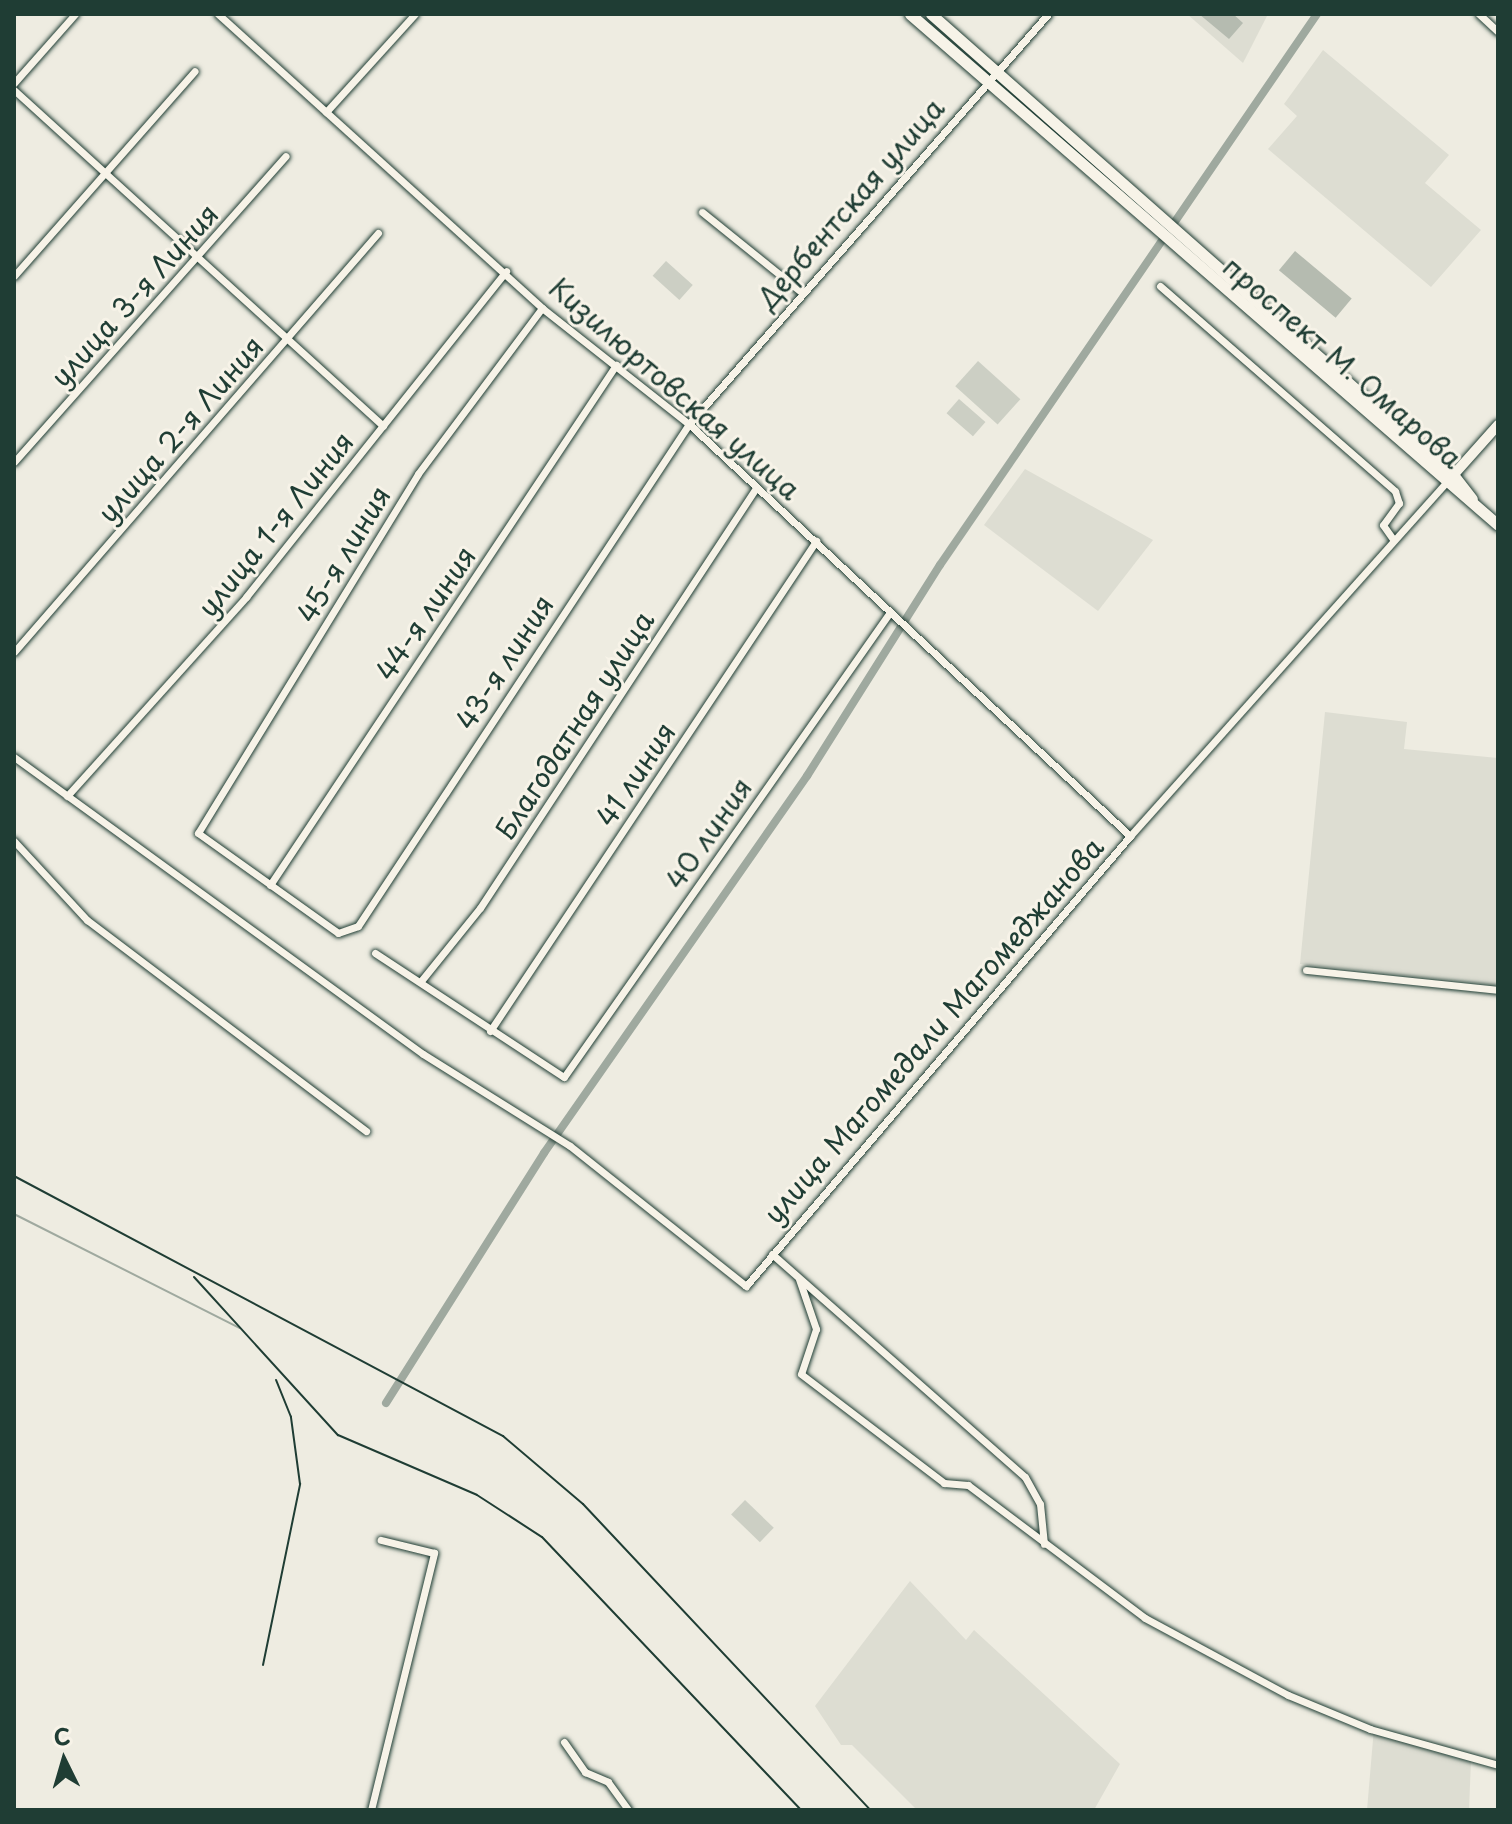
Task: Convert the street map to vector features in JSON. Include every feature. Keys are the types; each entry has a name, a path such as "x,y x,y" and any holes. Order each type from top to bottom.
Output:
{"main road":[{"name":"проспект М. Омарова","path":"910,14 1160,226"},
{"name":"проспект М. Омарова","path":"931,14 996,70 1177,242 1498,525"},
{"path":"1450,480 1498,425"}],"street":[{"path":"14,83 75,14"},
{"name":"Кизилюртовская улица","path":"218,14 506,271 542,308 689,424 816,541 891,618 1130,836"},
{"path":"326,112 415,14"},
{"name":"Дербентская улица","path":"689,424 800,291 1048,14"},
{"path":"1479,14 1498,32"},
{"path":"14,276 195,71"},
{"path":"14,90 200,253 383,426"},
{"name":"улица 3-я Линия","path":"14,462 286,156"},
{"path":"702,212 800,291"},
{"name":"улица 2-я Линия","path":"14,652 378,233"},
{"name":"улица 1-я Линия","path":"67,796 246,597 506,271"},
{"path":"1160,286 1395,491 1399,503 1383,525 1392,538"},
{"name":"45-я линия","path":"270,885 198,833 418,474 542,308"},
{"name":"44-я линия","path":"270,885 616,365"},
{"name":"43-я линия","path":"270,885 338,933 358,926 689,424"},
{"name":"улица Магомедали Магомеджановa","path":"1044,1544 1040,1504 1025,1477 772,1254 1130,836 1392,538 1450,480"},
{"name":"Благодатная улица","path":"421,981 480,908 756,488"},
{"name":"41 линия","path":"490,1031 816,541"},
{"name":"40 линия","path":"490,1031 564,1077 891,618"},
{"path":"14,757 423,1054 570,1146 746,1286 772,1254"},
{"path":"14,841 87,920 366,1131"},
{"path":"375,953 421,981 490,1031"},
{"path":"1306,970 1498,990"},
{"path":"799,1279 816,1329 800,1366 803,1377 944,1483 968,1485 1145,1618 1288,1695 1370,1729 1498,1765"},
{"path":"371,1810 434,1553 381,1540"},
{"path":"564,1742 585,1772 608,1782 628,1810"}],"shaded area":[{"path":"1187,14 1268,14 1243,63"},
{"path":"1323,50 1449,155 1425,183 1481,230 1431,287 1268,149 1297,116 1284,104"},
{"path":"666,261 693,285 679,300 653,276"},
{"path":"978,361 1020,399 998,424 955,386"},
{"path":"959,399 985,422 973,436 947,413"},
{"path":"1025,469 1153,540 1098,611 984,525"},
{"path":"1325,712 1407,722 1404,749 1498,758 1498,985 1300,964"},
{"path":"745,1500 774,1528 760,1542 731,1514"},
{"path":"910,1581 966,1640 974,1630 1120,1764 1094,1810 917,1810 852,1745 841,1745 815,1706"},
{"path":"1374,1728 1471,1760 1469,1810 1367,1810"}],"building":[{"path":"1199,14 1233,14 1243,23 1229,39"},
{"path":"1295,251 1352,299 1336,318 1279,270"}],"waterway":[{"path":"386,1403 544,1153 807,776 940,565 1317,14"},
{"path":"14,1214 240,1328"}],"railway":[{"path":"14,1176 503,1436 583,1504 870,1810"},
{"path":"194,1277 338,1435 477,1495 542,1537 801,1810"},
{"path":"263,1665 300,1484 291,1417 276,1380"}]}
